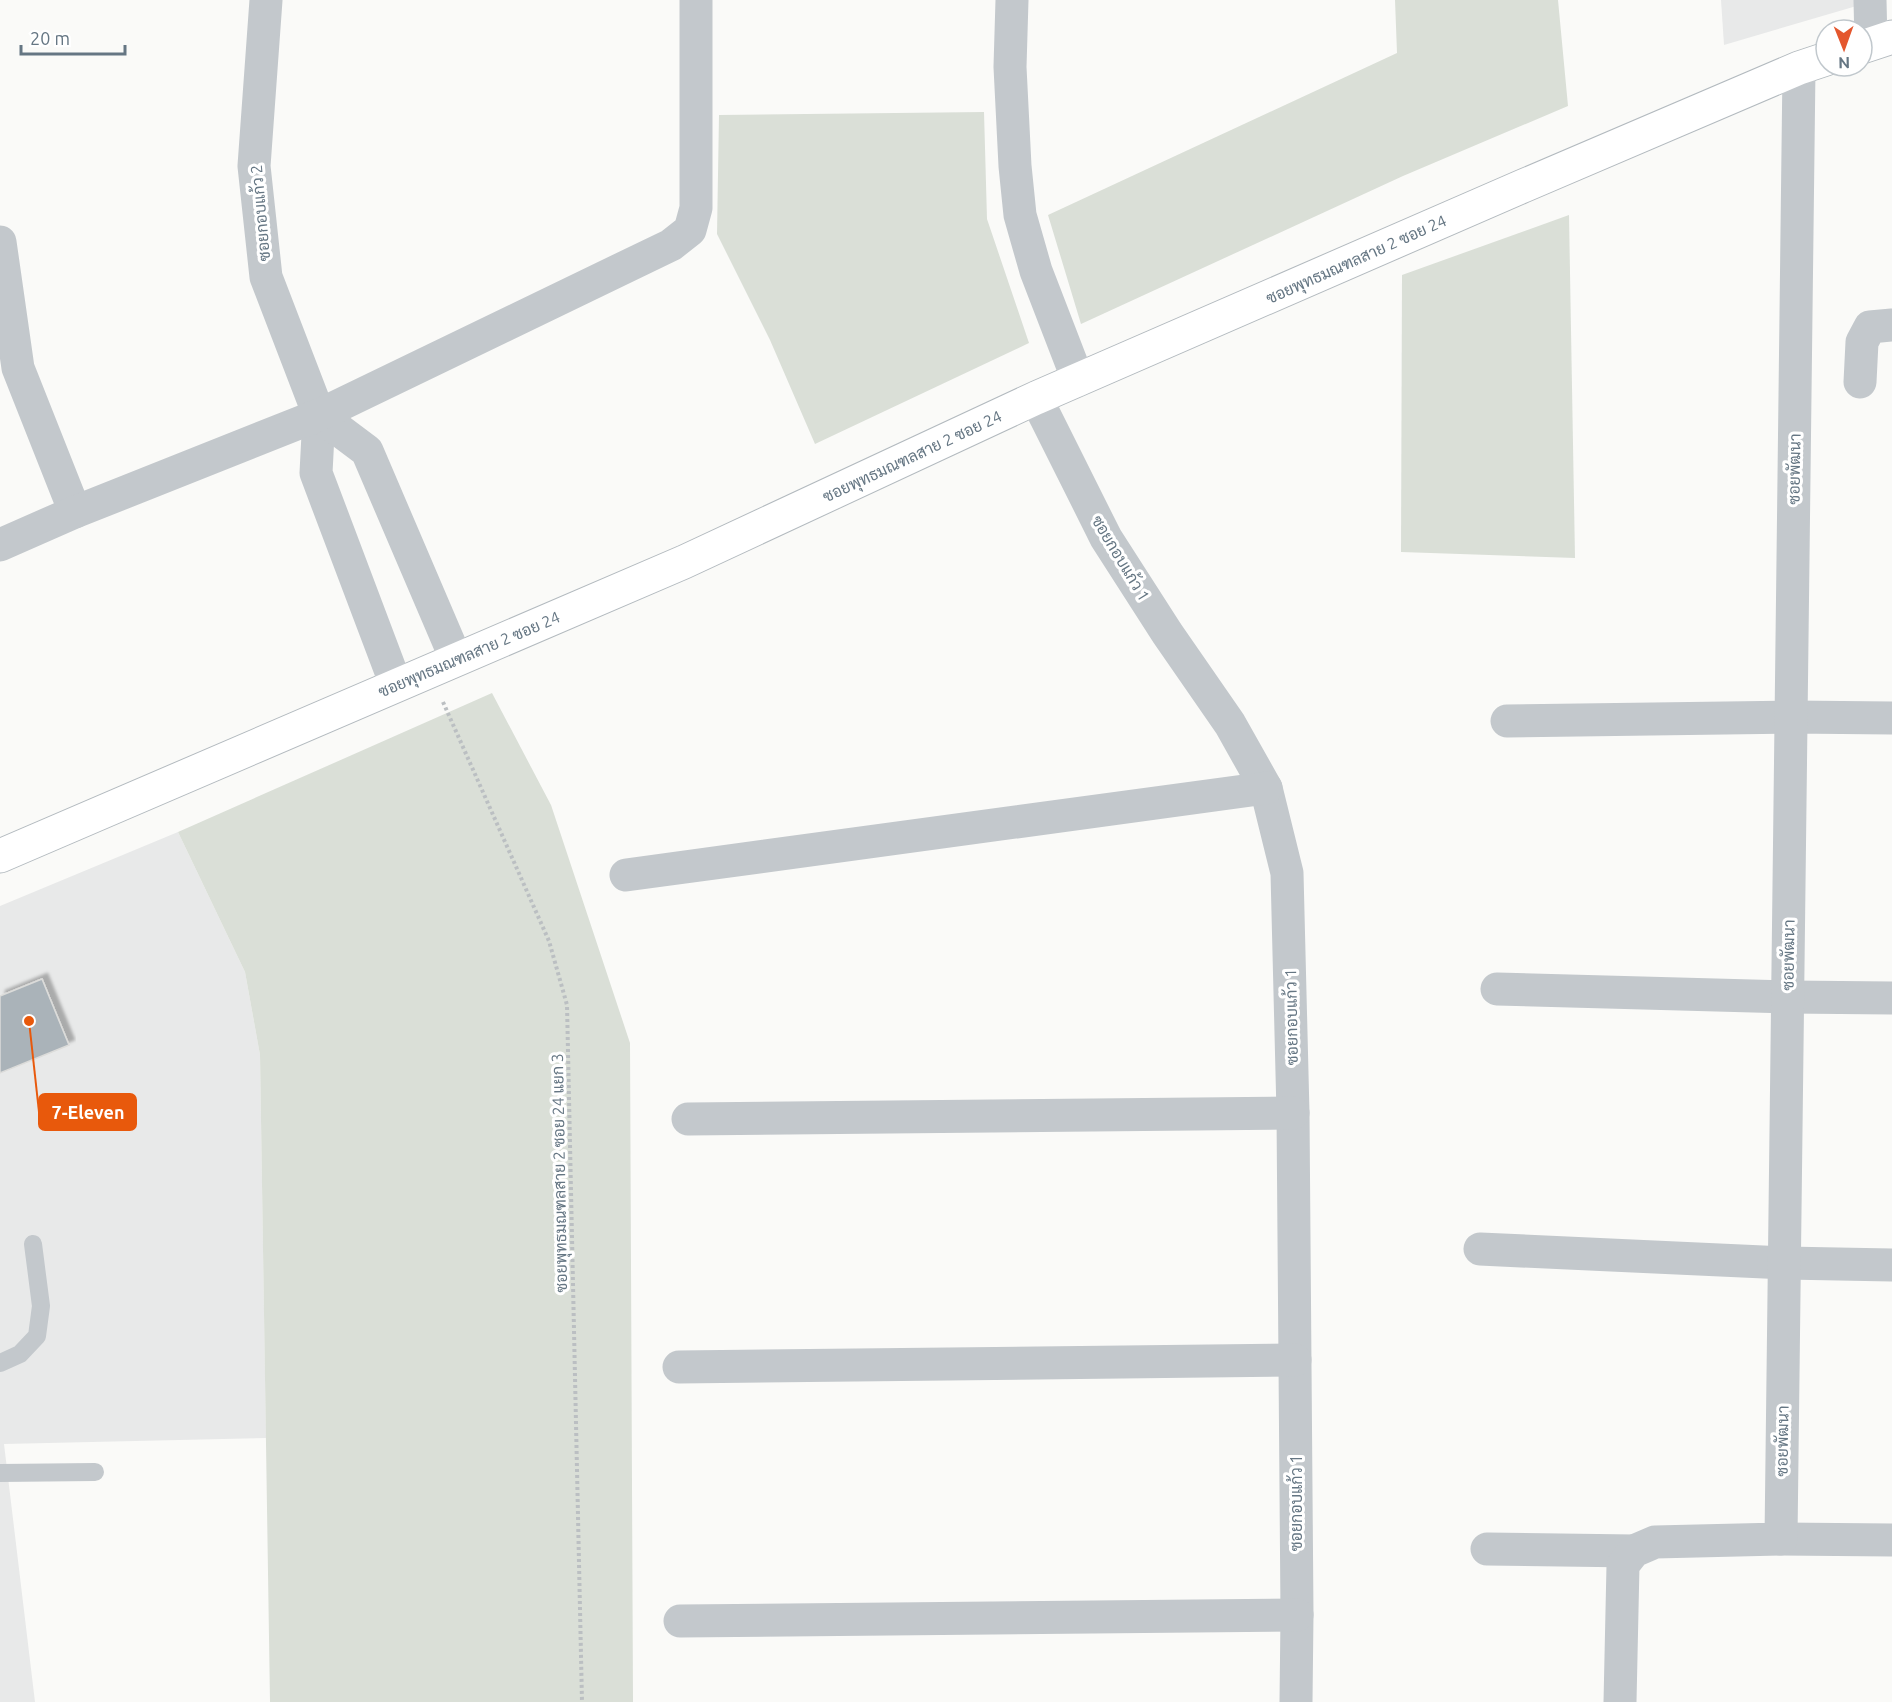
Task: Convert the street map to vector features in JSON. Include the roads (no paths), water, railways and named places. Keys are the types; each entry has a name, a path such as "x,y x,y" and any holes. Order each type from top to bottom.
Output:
{"street":[{"name":"ซอยกอบแก้ว 2","path":"266,0 254,166 266,277 320,415 316,473 396,685"},
{"path":"0,545 75,512 320,415 672,245 690,230 696,208 696,0"},
{"path":"1012,0 1010,67 1020,215 1036,271 1078,380"},
{"path":"1870,0 1875,42"},
{"name":"ซอยพุทธมณฑลสาย 2 ซอย 24","path":"0,856 684,562 1036,398 1523,186 1812,64"},
{"name":"ซอยพัฒนา","path":"1781,1539 1791,717 1812,64"},
{"path":"1,255 18,368 75,512"},
{"path":"1860,382 1862,342 1870,327 1892,325"},
{"name":"ซอยกอบแก้ว 1","path":"1036,398 1106,538 1167,633 1230,724 1266,788 1287,873 1293,1113 1296,1702"},
{"path":"320,415 367,451 442,665"},
{"path":"1507,721 1892,718"},
{"path":"626,875 1266,788"},
{"path":"1497,989 1892,998"},
{"path":"688,1119 1293,1113"},
{"path":"1480,1249 1785,1263 1892,1265"},
{"path":"679,1366 1295,1360"},
{"path":"1487,1549 1634,1551 1655,1542 1781,1539 1892,1540"},
{"path":"1620,1702 1623,1565 1634,1551"},
{"path":"680,1621 1297,1616"}],"lane":[{"path":"0,1363 20,1354 37,1336 41,1306 33,1244"},
{"path":"0,1473 95,1472"}],"place":[{"name":"7-Eleven","path":"29,1021"}]}
